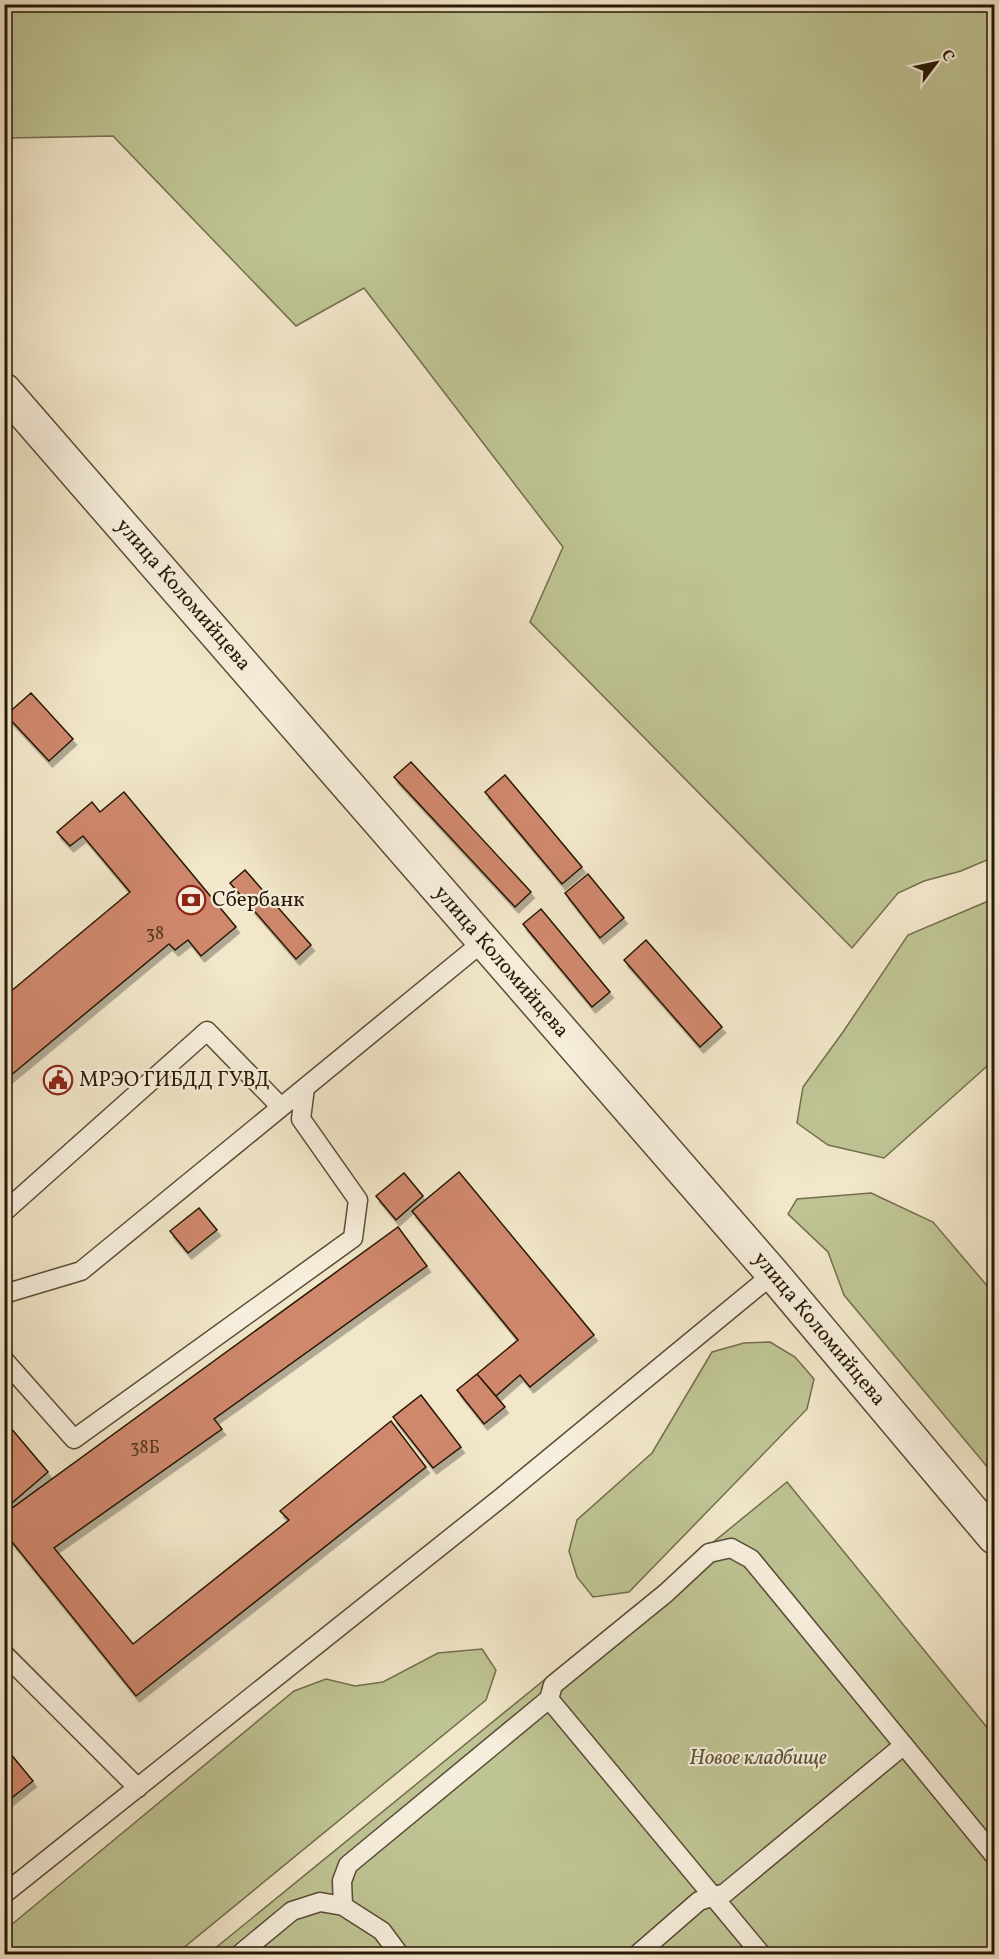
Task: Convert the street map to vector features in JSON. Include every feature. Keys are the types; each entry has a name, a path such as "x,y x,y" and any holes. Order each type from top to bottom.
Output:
{"street":[{"name":"улица Коломийцева","path":"4,390 773,1274 994,1537"}],"lane":[{"path":"4,1294 81,1271 484,941"},
{"path":"4,1212 207,1031 281,1107"},
{"path":"4,1360 74,1439 353,1238 358,1200 301,1119 305,1088"},
{"path":"4,1894 502,1497 773,1274"},
{"path":"343,1906 342,1881 348,1865 549,1699 553,1685 666,1593 709,1553 731,1548 751,1559 994,1855"},
{"path":"4,1654 138,1788"},
{"path":"549,1699 761,1954"},
{"path":"638,1954 699,1901 725,1893 904,1745"},
{"path":"240,1954 292,1911 320,1902 343,1906 382,1931 399,1954"}],"green space":[{"path":"5,4 994,5 994,857 961,871 924,881 898,893 852,948 530,622 563,547 364,288 296,326 113,136 9,138 5,142"},
{"path":"994,895 994,1060 884,1158 828,1145 797,1123 803,1087 908,935 986,902"},
{"path":"871,1193 933,1222 994,1294 994,1475 844,1295 828,1252 788,1214 797,1199"},
{"path":"770,1342 795,1357 814,1379 807,1409 629,1592 593,1597 577,1577 569,1551 577,1520 652,1453 712,1352 744,1343"},
{"name":"Новое кладбище","path":"787,1482 994,1736 994,1954 208,1954"},
{"path":"482,1649 496,1670 486,1700 176,1954 5,1954 5,1930 294,1691 326,1679 355,1686 383,1682 438,1653"}],"building":[{"path":"31,693 73,739 49,761 6,715"},
{"path":"411,762 531,892 515,907 394,777"},
{"path":"505,775 582,867 562,884 485,792"},
{"path":"124,792 236,927 201,956 188,940 175,950 169,944 4,1081 4,997 130,892 83,836 70,846 57,832 92,802 100,812"},
{"path":"245,870 311,945 296,959 230,883"},
{"path":"588,874 624,918 600,938 565,893"},
{"path":"541,909 610,992 592,1007 523,924"},
{"path":"646,940 722,1027 700,1047 624,960"},
{"path":"459,1172 594,1335 530,1387 520,1375 496,1396 477,1374 518,1340 412,1211"},
{"path":"404,1173 423,1196 396,1220 376,1196"},
{"path":"199,1208 217,1230 188,1253 170,1231"},
{"path":"398,1227 427,1266 214,1419 222,1429 54,1548 133,1644 289,1520 280,1511 391,1421 426,1467 136,1696 4,1532 4,1514"},
{"path":"477,1374 505,1407 484,1424 457,1390"},
{"path":"421,1395 461,1447 433,1468 393,1417"},
{"path":"4,1420 48,1472 6,1508 4,1507"},
{"path":"4,1746 33,1781 4,1804"}],"place":[{"name":"Сбербанк","path":"191,900"},
{"name":"МРЭО ГИБДД ГУВД","path":"58,1080"}]}
